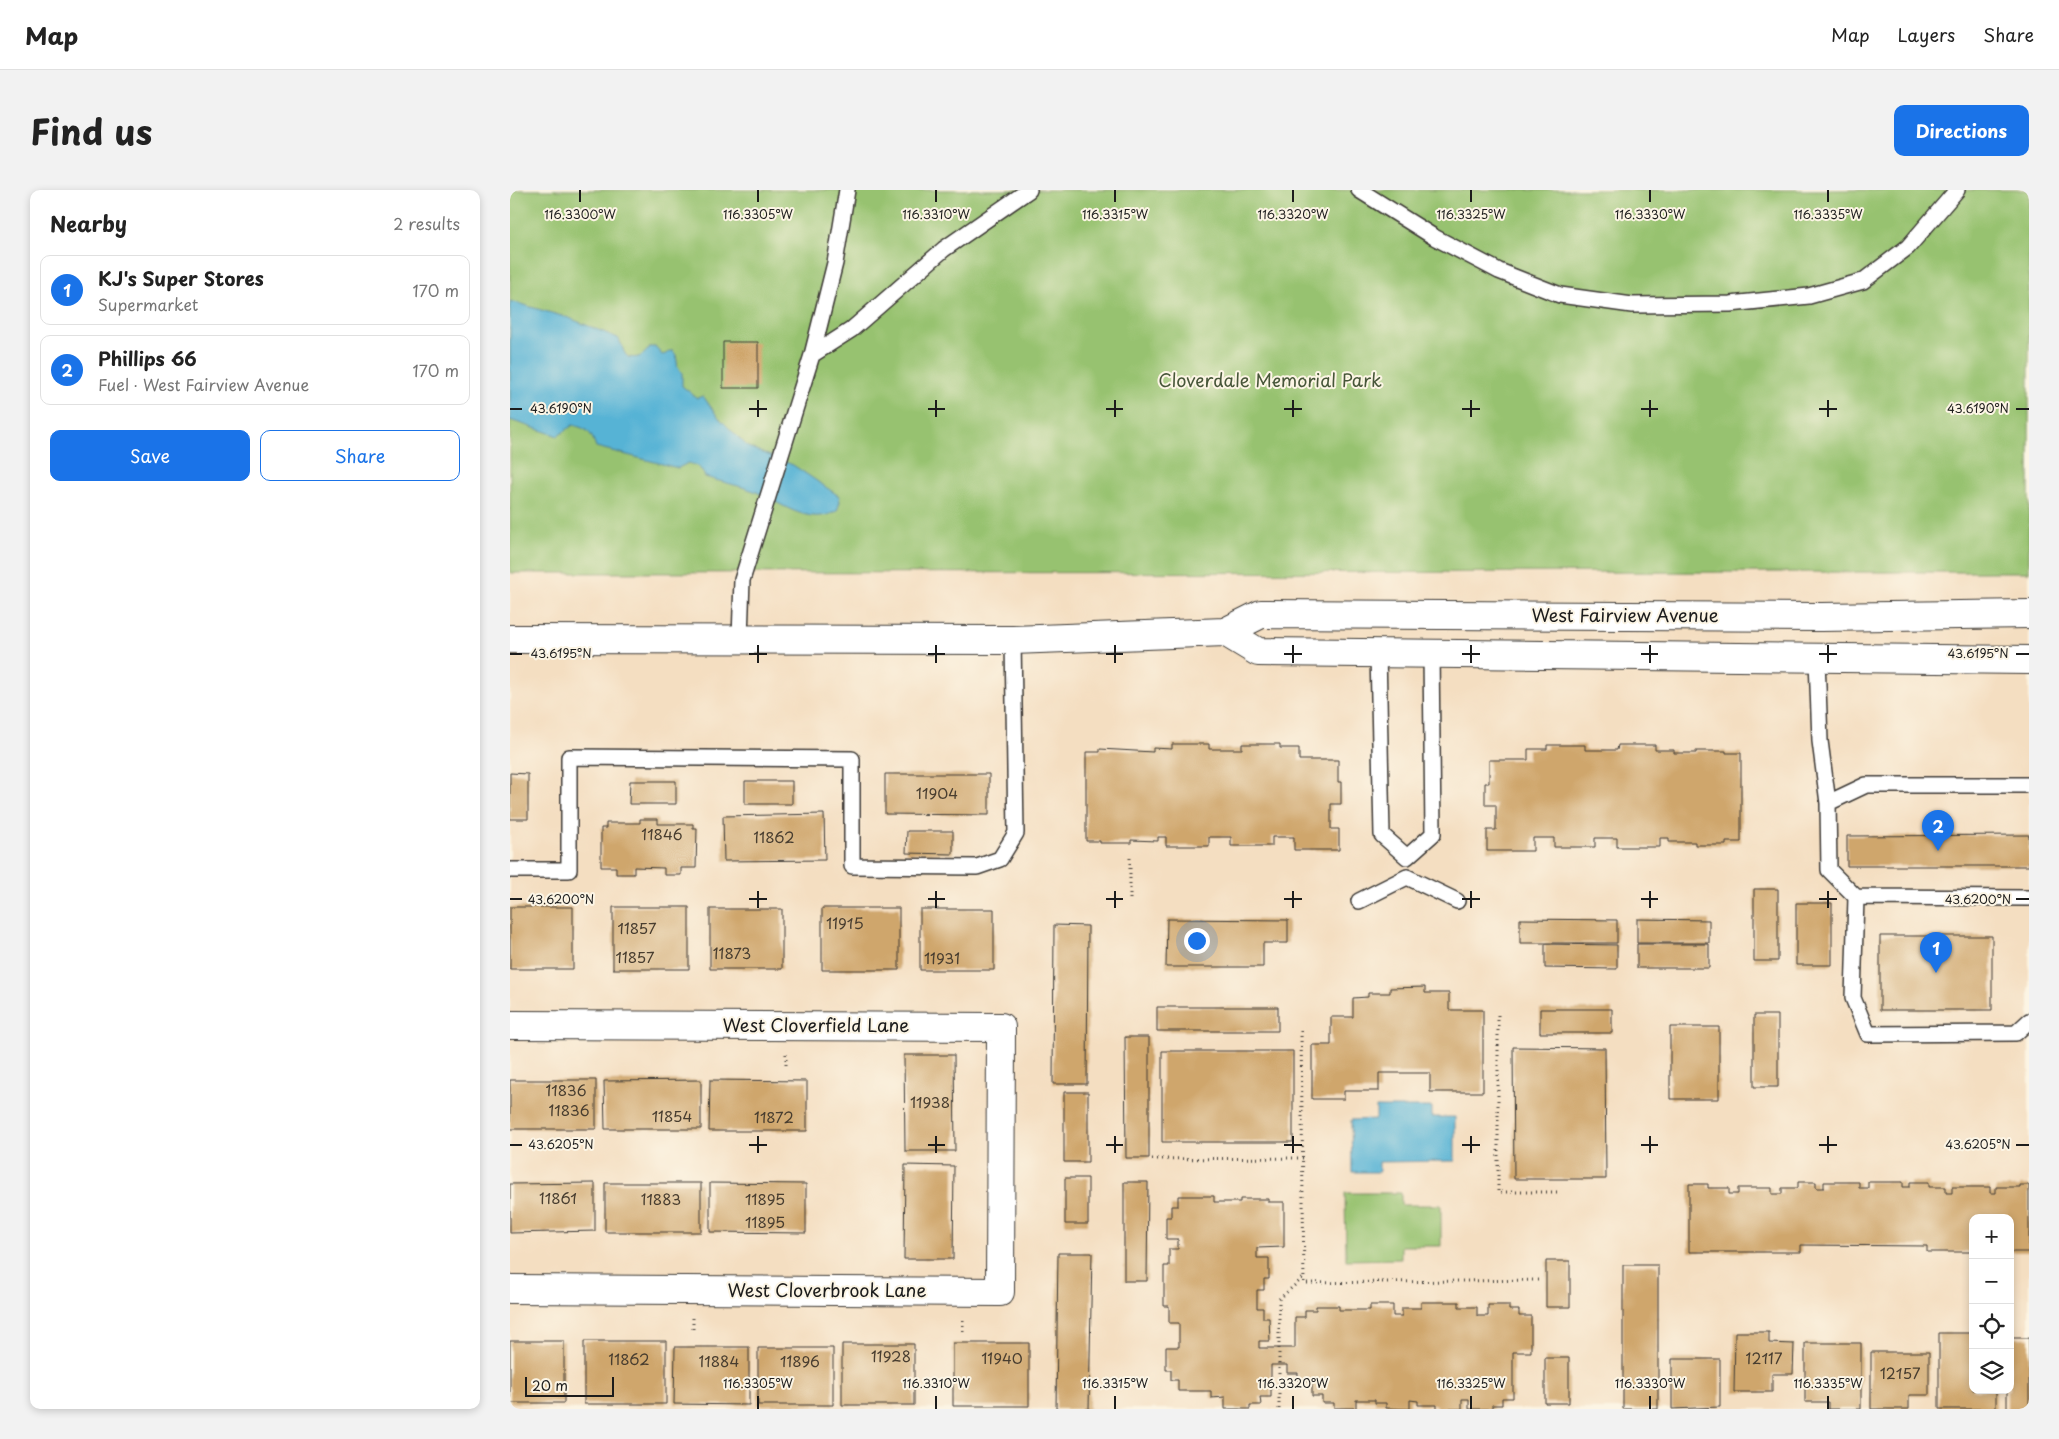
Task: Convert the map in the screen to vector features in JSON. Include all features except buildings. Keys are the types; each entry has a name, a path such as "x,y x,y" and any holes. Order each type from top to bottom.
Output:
{"main road":[{"name":"West Fairview Avenue","path":"510,639 1013,640 1224,632 1260,614 1821,617 2029,614"},
{"path":"1224,632 1258,652 2029,660"},
{"name":"West Cloverfield Lane","path":"510,1024 1001,1027 1001,1147"},
{"name":"West Cloverbrook Lane","path":"510,1290 1000,1292 1001,1147"}],"lane":[{"path":"740,638 742,580 812,354 835,263 847,190"},
{"path":"812,354 851,330 944,248 1029,190"},
{"path":"1359,190 1434,237 1499,271 1560,295 1632,304 1730,304 1809,296 1863,281 1908,247 1957,190"},
{"path":"510,870 568,870 569,758 852,759 852,866 977,867 1000,859 1016,833 1013,640"},
{"path":"1378,653 1382,835 1407,857"},
{"path":"1407,877 1407,857 1433,834 1431,653"},
{"path":"1817,659 1820,741 1828,803 1829,870 1856,897 2029,898"},
{"path":"1828,803 1866,785 2029,785"},
{"path":"1359,901 1407,877"},
{"path":"1407,877 1457,901"},
{"path":"1856,897 1853,998 1868,1034 2016,1033 2029,1021"}],"path":[{"path":"1130,858 1130,900"},
{"path":"1498,1015 1498,1192 1558,1192"},
{"path":"1301,1031 1304,1282 1541,1280"},
{"path":"1152,1159 1303,1158"},
{"path":"1279,1409 1279,1299 1304,1278"}],"green space":[{"name":"Cloverdale Memorial Park","path":"510,190 2029,190 2029,572 510,573"},
{"path":"1345,1193 1401,1193 1401,1205 1441,1205 1441,1246 1401,1246 1401,1259 1346,1260"}],"water":[{"path":"510,301 569,318 618,338 628,357 635,358 640,356 650,347 656,347 662,355 673,351 676,355 678,368 682,373 682,386 697,398 703,396 718,417 748,447 793,465 839,496 840,502 837,511 826,515 805,515 754,491 705,477 698,467 688,463 678,468 596,447 588,432 578,426 573,425 558,436 510,420"},
{"path":"1376,1107 1432,1107 1432,1117 1455,1117 1455,1161 1379,1162 1379,1172 1352,1172 1351,1120 1376,1119"}],"place":[{"name":"Phillips 66","path":"1938,851"},
{"name":"KJ's Super Stores","path":"1936,973"}]}
